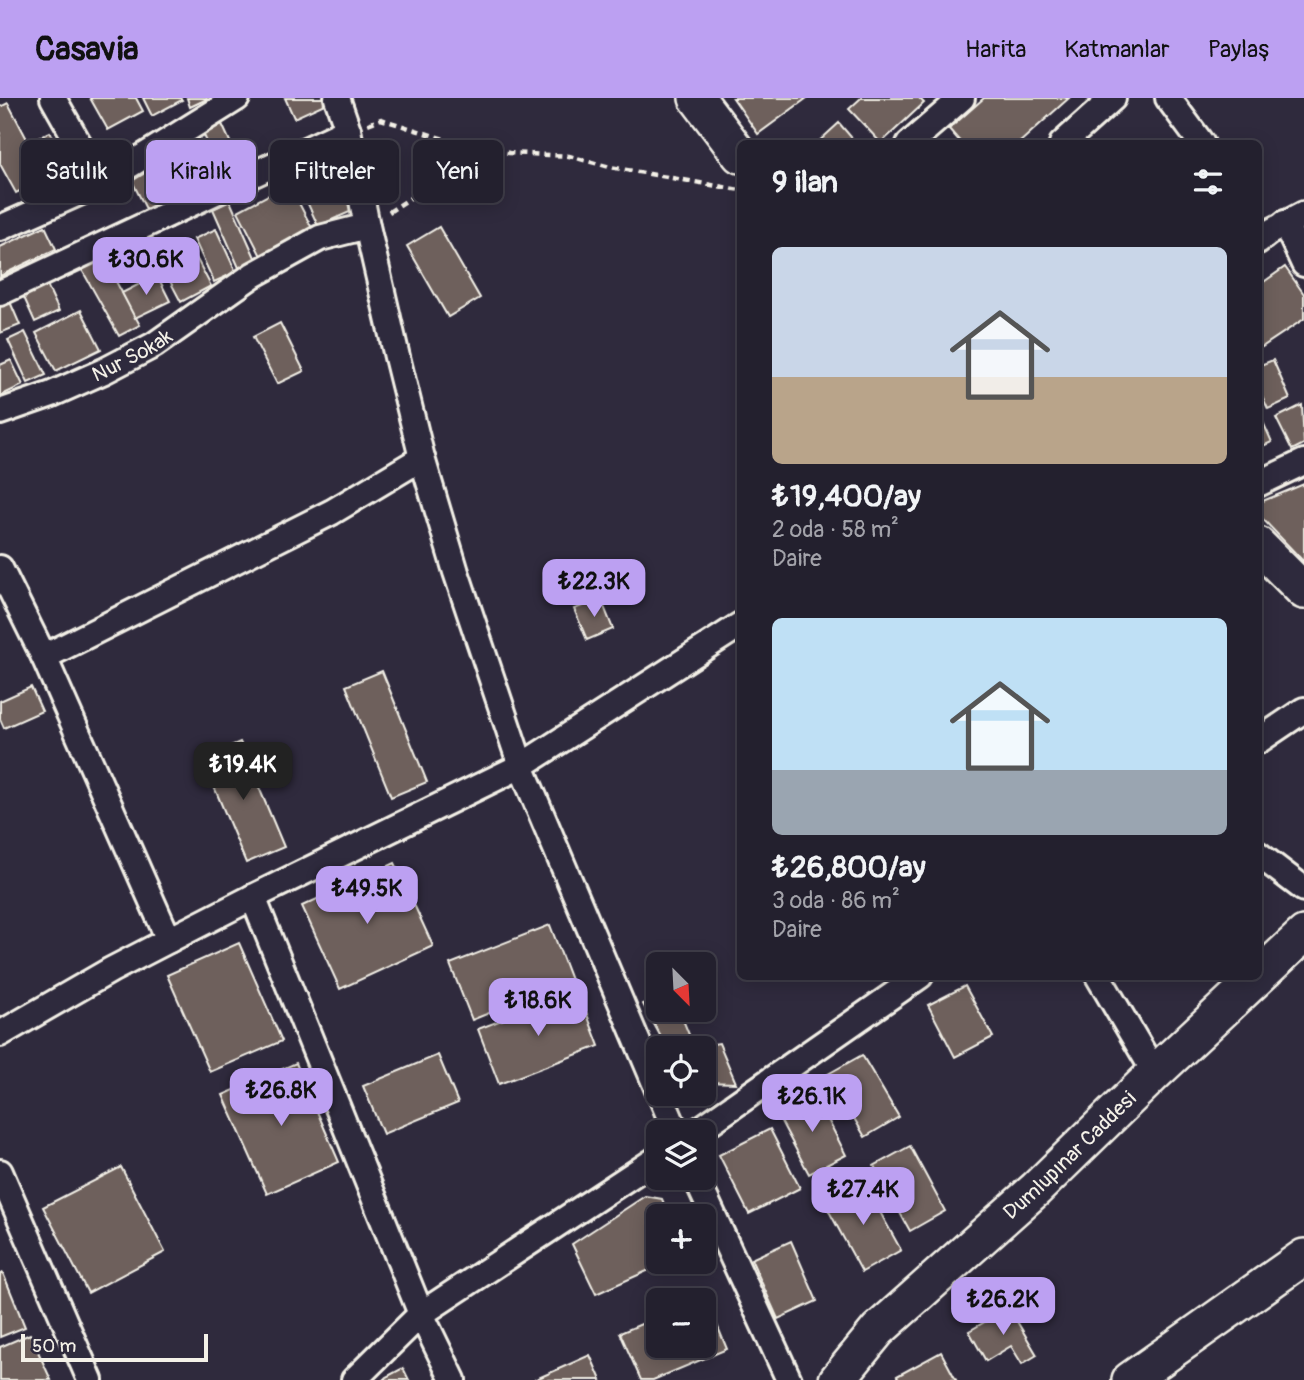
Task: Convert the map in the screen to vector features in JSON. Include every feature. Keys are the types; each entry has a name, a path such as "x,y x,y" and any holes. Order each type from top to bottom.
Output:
{"street":[{"path":"53,98 77,140"},
{"path":"132,164 237,98"},
{"path":"337,98 348,130 367,226 422,458 456,572 521,766 646,1061"},
{"path":"697,98 737,151"},
{"path":"914,140 962,98"},
{"path":"1066,140 1113,98"},
{"path":"1168,98 1199,140"},
{"path":"0,293 348,130"},
{"path":"0,228 56,203"},
{"name":"Nur Sokak","path":"0,412 52,394 154,345 253,275 320,238 367,226"},
{"path":"1275,226 1304,264"},
{"path":"44,657 152,605 332,512 422,458"},
{"path":"1262,482 1304,462"},
{"path":"1262,549 1304,591"},
{"path":"0,568 9,606 44,657 169,940"},
{"path":"0,1034 169,940 521,766 737,627"},
{"path":"1262,738 1304,710"},
{"path":"1262,857 1304,889"},
{"path":"253,897 421,1314 453,1380"},
{"name":"Dumlupınar Caddesi","path":"1262,973 1304,934"},
{"path":"713,1120 914,980"},
{"path":"1100,980 1155,1073"},
{"name":"Dumlupınar Caddesi","path":"837,1380 878,1330 1036,1189 1255,980"},
{"path":"354,1380 421,1314 646,1166"},
{"path":"0,1172 90,1380"},
{"path":"702,1190 789,1380"},
{"path":"1130,1380 1304,1257"}],"path":[{"path":"348,130 381,120 447,140"},
{"path":"503,152 569,156 610,167 737,189"},
{"path":"367,226 413,196"}],"building":[{"path":"90,98 136,98 143,111 108,130"},
{"path":"143,98 180,98 182,100 152,116"},
{"path":"187,98 206,98 207,99 190,107"},
{"path":"285,98 328,98 329,102 294,118"},
{"path":"733,98 807,98 758,134"},
{"path":"861,98 919,98 924,103 884,140 878,140 849,109"},
{"path":"984,98 1069,98 1022,140 959,140 949,129"},
{"path":"8,103 28,140 21,140 21,190 16,193 0,164 0,107"},
{"path":"839,123 854,140 820,140"},
{"path":"222,124 229,140 206,140 203,133"},
{"path":"50,132 54,140 34,140"},
{"path":"146,172 146,203 158,203 146,209 132,181"},
{"path":"270,194 270,203 299,203 313,230 261,256 238,211"},
{"path":"231,203 257,262 240,270 213,209"},
{"path":"308,203 350,203 352,211 318,226"},
{"path":"45,226 56,249 0,276 0,247"},
{"path":"439,227 480,298 448,317 407,246"},
{"path":"216,229 236,272 214,282 194,239"},
{"path":"190,246 211,286 181,302 160,262"},
{"path":"103,258 140,325 119,336 82,270"},
{"path":"1285,267 1304,294 1304,319 1262,347 1262,283"},
{"path":"157,275 170,301 135,318 122,293"},
{"path":"46,283 59,311 35,322 22,293"},
{"path":"8,297 20,325 0,333 0,301"},
{"path":"81,310 101,349 56,371 36,333"},
{"path":"280,323 304,371 277,384 253,337"},
{"path":"25,332 46,375 28,383 8,340"},
{"path":"11,360 23,385 0,396 0,365"},
{"path":"1273,360 1290,399 1268,409 1262,396 1262,364"},
{"path":"1302,405 1304,444 1292,450 1276,418"},
{"path":"1262,420 1272,442 1262,446"},
{"path":"1304,484 1304,562 1262,518 1262,501"},
{"path":"601,599 613,629 587,640 574,609"},
{"path":"382,671 427,782 391,797 346,686"},
{"path":"31,687 42,711 4,728 0,719 0,701"},
{"path":"240,742 284,847 246,863 202,758"},
{"path":"395,863 433,946 340,989 302,906"},
{"path":"550,925 571,980 472,1020 450,964"},
{"path":"239,943 282,1041 210,1072 167,975"},
{"path":"965,986 993,1037 955,1057 928,1005"},
{"path":"578,991 599,1046 499,1084 478,1029"},
{"path":"653,1022 684,1022 690,1036 660,1036"},
{"path":"716,1043 719,1043 736,1083 716,1082"},
{"path":"438,1055 458,1103 383,1134 363,1086"},
{"path":"862,1055 899,1117 865,1137 828,1074"},
{"path":"296,1063 339,1162 267,1194 223,1095"},
{"path":"815,1094 846,1155 809,1174 777,1114"},
{"path":"770,1129 800,1188 749,1214 719,1155"},
{"path":"910,1146 945,1211 910,1231 874,1166"},
{"path":"121,1167 165,1252 88,1293 43,1207"},
{"path":"864,1183 901,1250 862,1272 825,1204"},
{"path":"645,1196 662,1199 664,1204 646,1204 646,1271 596,1294 572,1244"},
{"path":"791,1241 817,1301 778,1319 751,1259"},
{"path":"3,1273 25,1327 0,1337 0,1275"},
{"path":"1009,1308 1037,1355 1022,1364 1011,1346 986,1361 969,1331"},
{"path":"646,1322 646,1358 706,1358 653,1380 641,1380 620,1333"},
{"path":"716,1322 727,1349 716,1354"},
{"path":"30,1334 51,1380 0,1380 0,1347"},
{"path":"941,1352 956,1380 899,1380 897,1376"},
{"path":"590,1355 601,1380 534,1380"},
{"path":"403,1368 409,1380 383,1380 386,1377"}]}
